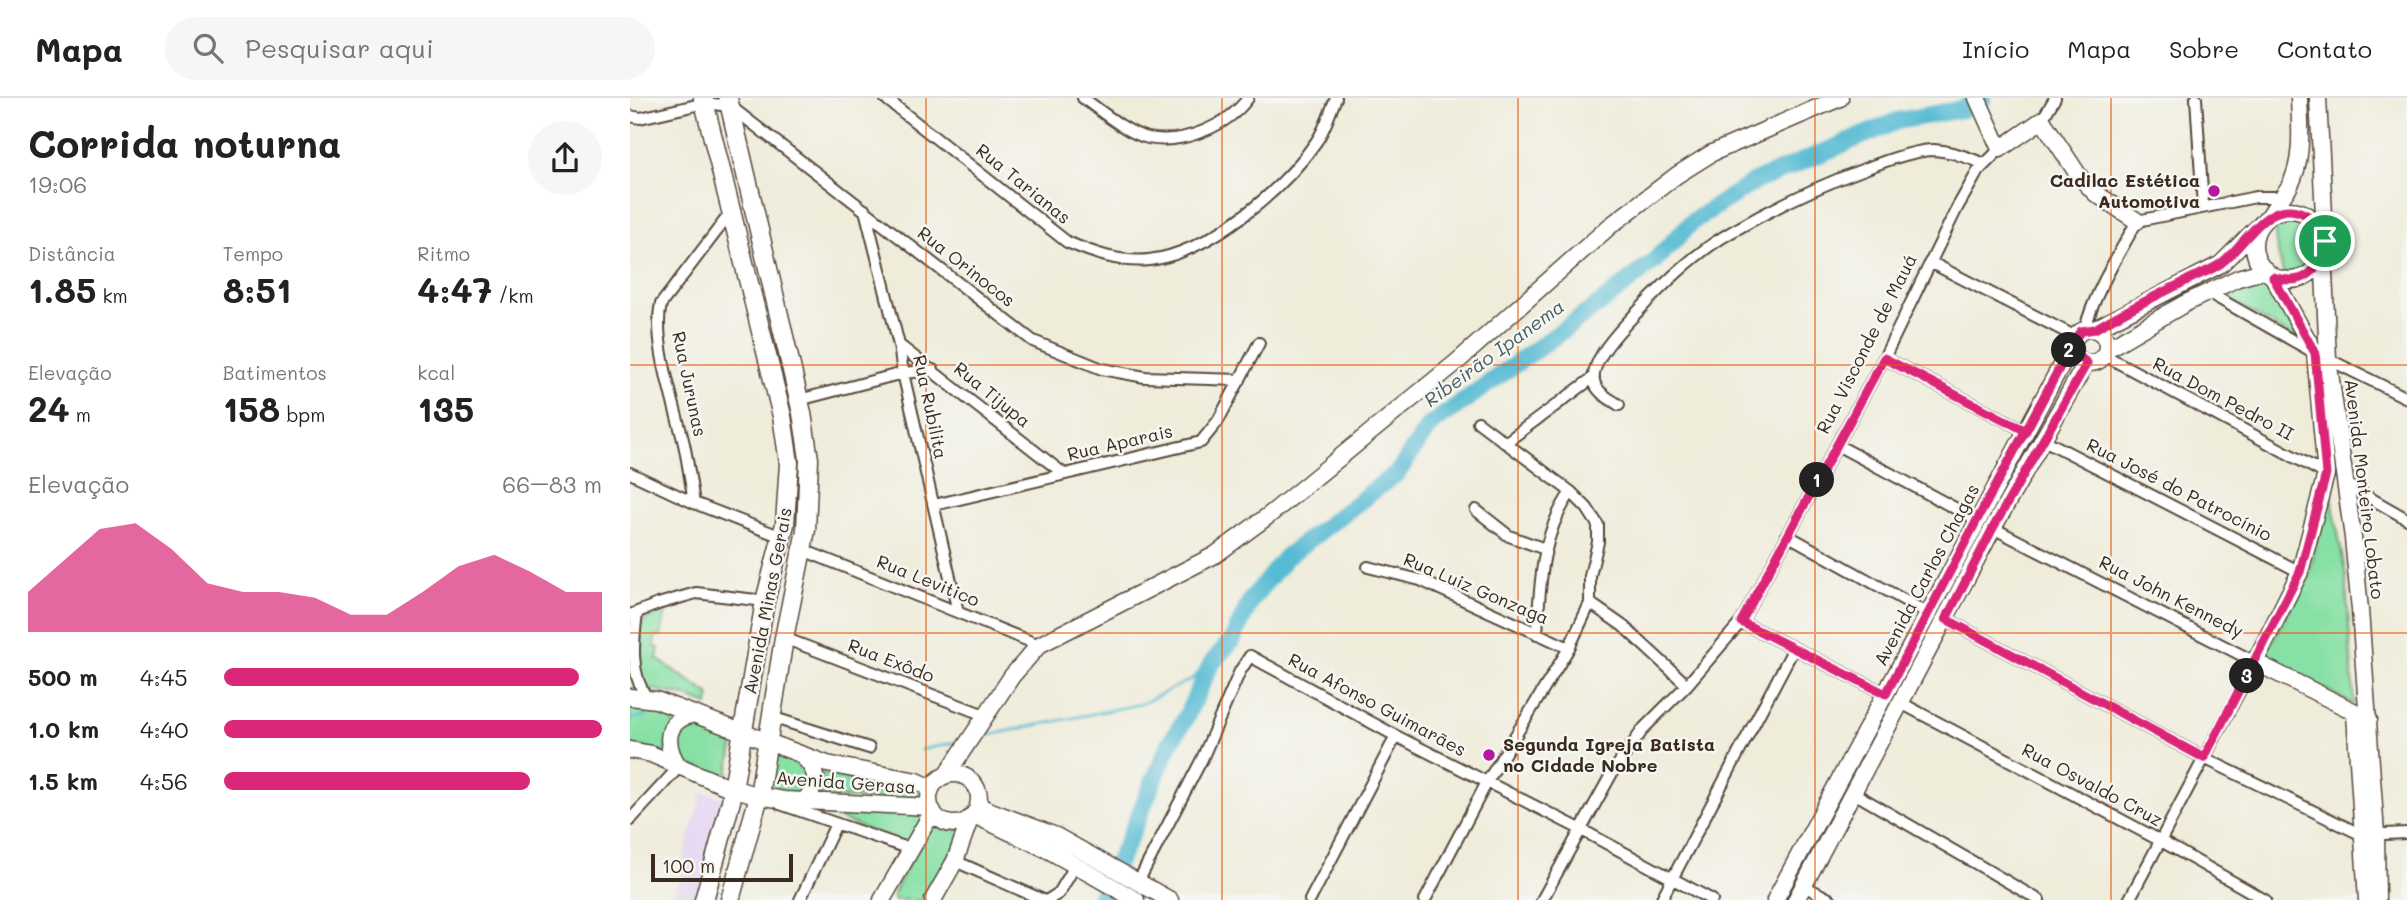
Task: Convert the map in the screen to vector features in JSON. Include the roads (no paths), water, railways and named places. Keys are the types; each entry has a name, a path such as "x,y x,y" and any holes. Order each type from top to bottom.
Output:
{"main road":[{"path":"1132,892 1090,853 1056,836 974,813 957,824 949,824 941,821 931,809 931,788 958,760 1012,676 1039,645 1216,555 1458,361 1610,226 1677,176 1712,153 1840,98"},
{"path":"1977,98 1997,142"},
{"path":"2269,273 2238,278 2184,304 2106,352 2098,362 2087,363 2075,353 2082,334 2221,264 2266,219 2292,210 2313,219 2324,246 2322,259 2310,274 2292,280 2269,273 2261,267 2254,252 2255,237 2266,219 2280,197 2289,186 2295,173 2300,149 2299,98"},
{"name":"Avenida Monteiro Lobato","path":"2318,98 2324,246 2322,356 2326,474"},
{"name":"Avenida Minas Gerais","path":"704,100 787,445 789,463 788,502 765,601 734,789 704,900"},
{"name":"Avenida Minas Gerais","path":"729,102 799,400 809,459 809,508 803,550 784,638 759,796 730,900"},
{"path":"2042,120 2079,176 2095,193 2137,221"},
{"name":"Rua Visconde de Mauá","path":"1997,142 2042,120"},
{"name":"Avenida Monteiro Lobato","path":"2269,273 2322,356 2344,483 2353,538 2369,834 2377,900"},
{"path":"2082,334 2104,334 2106,352"},
{"name":"Avenida Carlos Chagas","path":"1775,900 1977,520 2082,334"},
{"name":"Avenida Carlos Chagas","path":"1800,893 1993,528 2087,363"},
{"path":"2255,662 2300,572 2326,474"},
{"name":"Rua John Kennedy","path":"2255,662 2362,717"},
{"path":"630,697 649,699 743,732"},
{"path":"679,767 671,757 669,735 678,722 695,714"},
{"name":"Avenida Gerasa","path":"743,732 827,764 917,781 931,788"},
{"path":"630,750 651,754 734,789"},
{"path":"799,753 815,771 812,792 805,802"},
{"path":"933,900 955,861 979,793 973,782 961,774 947,774"},
{"name":"Avenida Gerasa","path":"734,789 759,796 805,802 931,809"},
{"path":"885,899 913,850 931,809"},
{"path":"974,813 1079,868 1132,892 1170,900"},
{"name":"Avenida Monteiro Lobato","path":"2367,900 2369,834"}],"street":[{"name":"Rua Tarianas","path":"885,98 1067,242 1101,256 1126,260 1150,260 1189,250 1241,216 1283,181 1317,141 1336,98"},
{"path":"1083,98 1146,138 1179,139 1209,128 1237,113 1248,98"},
{"name":"Rua Visconde de Mauá","path":"2042,120 2055,98"},
{"path":"2196,98 2203,207"},
{"path":"630,116 640,118 704,100 729,102"},
{"name":"Rua Orinocos","path":"729,102 1034,341 1102,369 1123,373 1145,377 1240,380"},
{"name":"Rua Visconde de Mauá","path":"1542,900 1612,773 1644,728 1687,685 1741,622 1884,358 1956,208 1997,142"},
{"path":"1504,443 1594,377 1603,354 1622,328 1685,266 1727,235 1821,185 1887,160 1932,150 1956,154 1985,164"},
{"path":"1930,262 2082,334 2099,292 2137,221 2256,197 2280,197"},
{"name":"Rua Rubilita","path":"864,210 899,345 903,373 958,612"},
{"name":"Rua Jurunas","path":"694,503 662,349 658,316 661,304 732,211"},
{"path":"2209,293 2322,356 2407,398"},
{"name":"Rua Aparais","path":"934,505 1201,442 1218,421 1259,343"},
{"name":"Rua Tijupa","path":"899,345 1063,474"},
{"name":"Rua Dom Pedro II","path":"2106,352 2326,474"},
{"path":"1884,358 2026,431"},
{"path":"799,400 903,373 933,370"},
{"path":"1594,377 1601,393 1619,404"},
{"path":"1425,900 1487,782 1569,648 1590,603 1590,576 1598,542 1598,525 1587,508 1571,492 1478,422"},
{"name":"Rua José do Patrocínio","path":"2042,439 2300,572"},
{"path":"1837,445 1977,520"},
{"path":"630,473 694,503 782,537"},
{"path":"2344,483 2407,519"},
{"path":"1537,634 1541,569 1545,549 1561,506 1571,492"},
{"path":"1476,510 1509,536 1545,549"},
{"name":"Rua John Kennedy","path":"1993,528 2255,662"},
{"path":"1787,535 1929,614"},
{"name":"Rua Levitico","path":"803,550 1039,645"},
{"name":"Rua Luiz Gonzaga","path":"1368,567 1420,580 1569,648"},
{"path":"649,699 633,678 634,614 696,593 765,601"},
{"path":"1590,603 1623,626 1687,685"},
{"path":"1946,619 2204,758 2369,834 2407,833"},
{"path":"1741,622 1886,694"},
{"name":"Rua Exôdo","path":"784,638 987,716"},
{"path":"1661,900 1794,648"},
{"name":"Rua Afonso Guimarães","path":"1132,892 1202,759 1240,671 1250,656 1396,736 1580,829 1712,900"},
{"path":"2129,900 2255,662"},
{"name":"Rua Osvaldo Cruz","path":"1901,703 2161,841 2265,900"},
{"path":"771,717 869,748"},
{"path":"1310,900 1396,736"},
{"path":"630,820 679,767"},
{"path":"1852,792 2039,900"},
{"path":"759,796 913,850"},
{"path":"800,900 836,824"},
{"path":"955,861 1045,900 1059,893 1079,868"},
{"path":"1800,893 1831,900"}],"waterway":[{"name":"Ribeirão Ipanema","path":"1099,900 1170,743 1184,721 1211,664 1233,639 1251,600 1286,557 1398,472 1429,426 1601,303 1653,262 1693,221 1754,182 1897,121 1962,109 1983,98"},
{"path":"979,737 1141,704 1190,680 1211,664"},
{"path":"630,719 646,716"},
{"path":"921,750 962,741"}],"place":[{"name":"Cadilac Estética Automotiva","path":"2214,191"},
{"name":"Segunda Igreja Batista no Cidade Nobre","path":"1489,755"}]}
